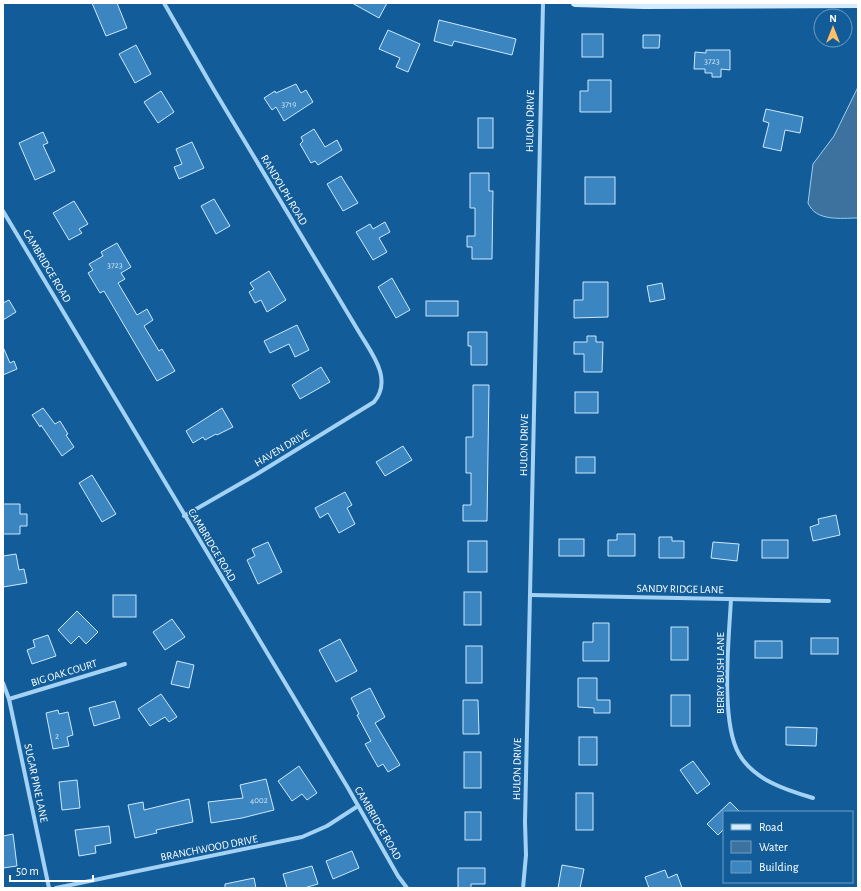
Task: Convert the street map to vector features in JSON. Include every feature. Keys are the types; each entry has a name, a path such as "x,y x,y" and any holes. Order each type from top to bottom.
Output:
{"street":[{"name":"RANDOLPH ROAD","path":"164,3 373,357 381,374 382,389"},
{"name":"HULON DRIVE","path":"523,888 526,855 525,822 543,3"},
{"path":"575,3 858,4"},
{"name":"CAMBRIDGE ROAD","path":"3,211 358,806 398,876 407,888"},
{"name":"HAVEN DRIVE","path":"184,516 374,402 382,389"},
{"name":"SANDY RIDGE LANE","path":"531,595 829,601"},
{"name":"BERRY BUSH LANE","path":"731,599 728,708 734,742 744,761 760,775 785,790 813,798"},
{"name":"BIG OAK COURT","path":"9,699 125,664"},
{"name":"SUGAR PINE LANE","path":"3,683 9,699 49,888"},
{"name":"BRANCHWOOD DRIVE","path":"56,888 302,837 327,826 358,806"}],"water":[{"path":"858,87 858,218 830,218 817,213 808,203 813,164 834,136"}],"building":[{"path":"92,3 117,3 127,28 106,36"},
{"path":"352,3 387,3 379,18"},
{"path":"439,20 516,39 512,55 454,41 452,46 434,41"},
{"path":"388,30 420,44 408,72 396,67 400,58 379,49"},
{"path":"582,34 603,34 603,57 582,57"},
{"path":"643,35 660,35 659,48 643,48"},
{"path":"136,45 151,74 135,83 119,54"},
{"path":"706,50 730,50 730,70 721,69 721,77 712,77 712,73 705,73 705,69 694,69 695,52 706,53"},
{"path":"588,80 611,80 611,112 580,112 580,91 588,91"},
{"path":"296,84 301,93 306,90 313,102 284,121 276,107 272,110 264,98 275,91 276,93"},
{"path":"161,91 174,112 158,123 144,102"},
{"path":"766,109 803,117 800,133 785,130 781,151 763,147 769,123 763,121"},
{"path":"478,118 493,118 493,148 478,148"},
{"path":"314,129 325,147 337,140 342,150 318,165 315,161 311,163 300,144 303,141 301,137"},
{"path":"43,132 48,143 43,145 55,171 35,180 19,143"},
{"path":"192,142 204,168 179,179 174,167 182,164 176,149"},
{"path":"470,173 489,173 489,191 493,191 492,259 472,259 472,247 467,247 467,236 475,236 475,208 470,208"},
{"path":"341,176 358,203 343,211 327,184"},
{"path":"585,177 615,177 615,204 585,204"},
{"path":"214,199 230,226 216,234 201,206"},
{"path":"74,201 88,224 79,229 82,233 69,240 53,213"},
{"path":"385,222 390,232 379,238 387,252 373,260 356,232 370,224 373,229"},
{"path":"117,243 131,267 121,273 125,279 118,283 137,315 147,309 153,320 144,326 159,351 162,349 175,371 157,381 104,291 100,293 88,273 93,270 89,264 103,256 101,252"},
{"path":"269,271 286,300 267,312 261,300 255,303 249,292 254,289 250,283"},
{"path":"392,278 410,310 396,318 378,287"},
{"path":"583,282 608,282 608,317 574,318 574,300 583,300"},
{"path":"662,283 665,299 650,302 647,286"},
{"path":"9,300 16,312 3,320 3,303"},
{"path":"426,301 458,301 458,316 426,316"},
{"path":"297,325 309,350 295,357 289,344 270,353 264,341"},
{"path":"468,332 487,332 487,365 471,365 471,346 468,346"},
{"path":"587,336 596,336 596,342 603,342 602,372 584,372 584,354 574,354 574,342 587,342"},
{"path":"3,347 10,363 14,361 17,369 3,375"},
{"path":"321,367 330,382 300,399 292,385"},
{"path":"473,385 489,385 487,521 463,521 463,505 471,505 471,473 466,473 466,437 473,437"},
{"path":"575,392 598,392 598,413 575,413"},
{"path":"43,408 55,424 60,421 68,434 66,435 74,447 62,456 41,425 40,427 32,415"},
{"path":"222,408 233,427 205,440 203,437 193,443 186,431"},
{"path":"403,446 412,460 385,476 376,462"},
{"path":"576,457 595,457 595,473 576,473"},
{"path":"92,475 116,514 102,522 79,483"},
{"path":"345,492 352,505 347,508 355,524 339,533 328,513 320,518 315,508"},
{"path":"3,504 20,504 20,514 27,514 27,526 20,526 20,534 3,534"},
{"path":"836,515 840,535 813,541 810,527 819,524 818,519"},
{"path":"617,534 635,534 635,556 608,556 608,540 617,540"},
{"path":"659,537 672,537 672,541 684,541 684,558 659,558"},
{"path":"559,539 584,539 584,556 559,556"},
{"path":"762,540 788,540 788,558 762,558"},
{"path":"468,541 487,541 487,572 468,572"},
{"path":"268,542 282,572 258,584 247,560 255,556 252,549"},
{"path":"713,542 739,544 737,561 711,558"},
{"path":"16,554 19,570 24,569 27,583 3,587 3,556"},
{"path":"464,592 481,592 481,625 464,625"},
{"path":"113,595 136,595 136,617 113,617"},
{"path":"77,611 98,632 86,644 79,636 71,644 58,630"},
{"path":"172,619 185,637 165,650 153,632"},
{"path":"593,623 609,623 609,661 583,661 583,642 593,642"},
{"path":"671,627 688,627 688,660 671,660"},
{"path":"48,635 56,656 32,664 27,650 35,647 33,640"},
{"path":"811,638 838,638 838,654 811,654"},
{"path":"340,639 357,671 336,682 319,650"},
{"path":"755,641 782,641 782,658 755,658"},
{"path":"466,646 482,646 482,683 466,683"},
{"path":"177,661 194,665 189,688 171,684"},
{"path":"578,678 597,678 597,700 610,700 610,713 594,713 594,708 578,707"},
{"path":"370,688 385,717 375,723 400,765 388,772 383,764 378,767 365,744 371,741 357,715 359,714 351,698"},
{"path":"161,694 177,717 169,722 165,717 150,726 138,709"},
{"path":"671,695 690,695 690,726 671,726"},
{"path":"463,700 478,700 479,734 463,734"},
{"path":"115,701 120,718 94,726 89,708"},
{"path":"58,710 59,714 68,712 73,735 67,737 69,746 53,749 46,713"},
{"path":"786,727 817,728 816,746 786,745"},
{"path":"579,737 597,737 597,765 579,765"},
{"path":"464,752 481,752 481,788 464,788"},
{"path":"693,761 710,784 697,794 680,770"},
{"path":"299,766 317,793 307,800 302,794 292,801 278,781"},
{"path":"266,779 274,810 242,818 211,823 208,802 243,798 240,785"},
{"path":"77,780 80,808 62,810 59,782"},
{"path":"576,793 593,793 593,830 576,830"},
{"path":"189,799 193,822 156,830 157,833 135,838 128,805 143,802 144,810"},
{"path":"730,802 739,811 723,811 723,830 718,835 707,824"},
{"path":"465,812 481,812 481,840 465,840"},
{"path":"109,826 111,843 95,846 96,853 79,856 75,830"},
{"path":"13,834 17,866 3,868 3,836"},
{"path":"352,851 359,868 333,879 326,861"},
{"path":"562,865 584,869 580,888 558,888"},
{"path":"312,866 318,884 304,888 287,888 283,874"},
{"path":"458,868 485,868 485,884 471,884 471,888 458,888"},
{"path":"665,870 668,878 677,874 682,888 649,888 645,877"},
{"path":"254,878 256,888 225,888 225,884"}]}
